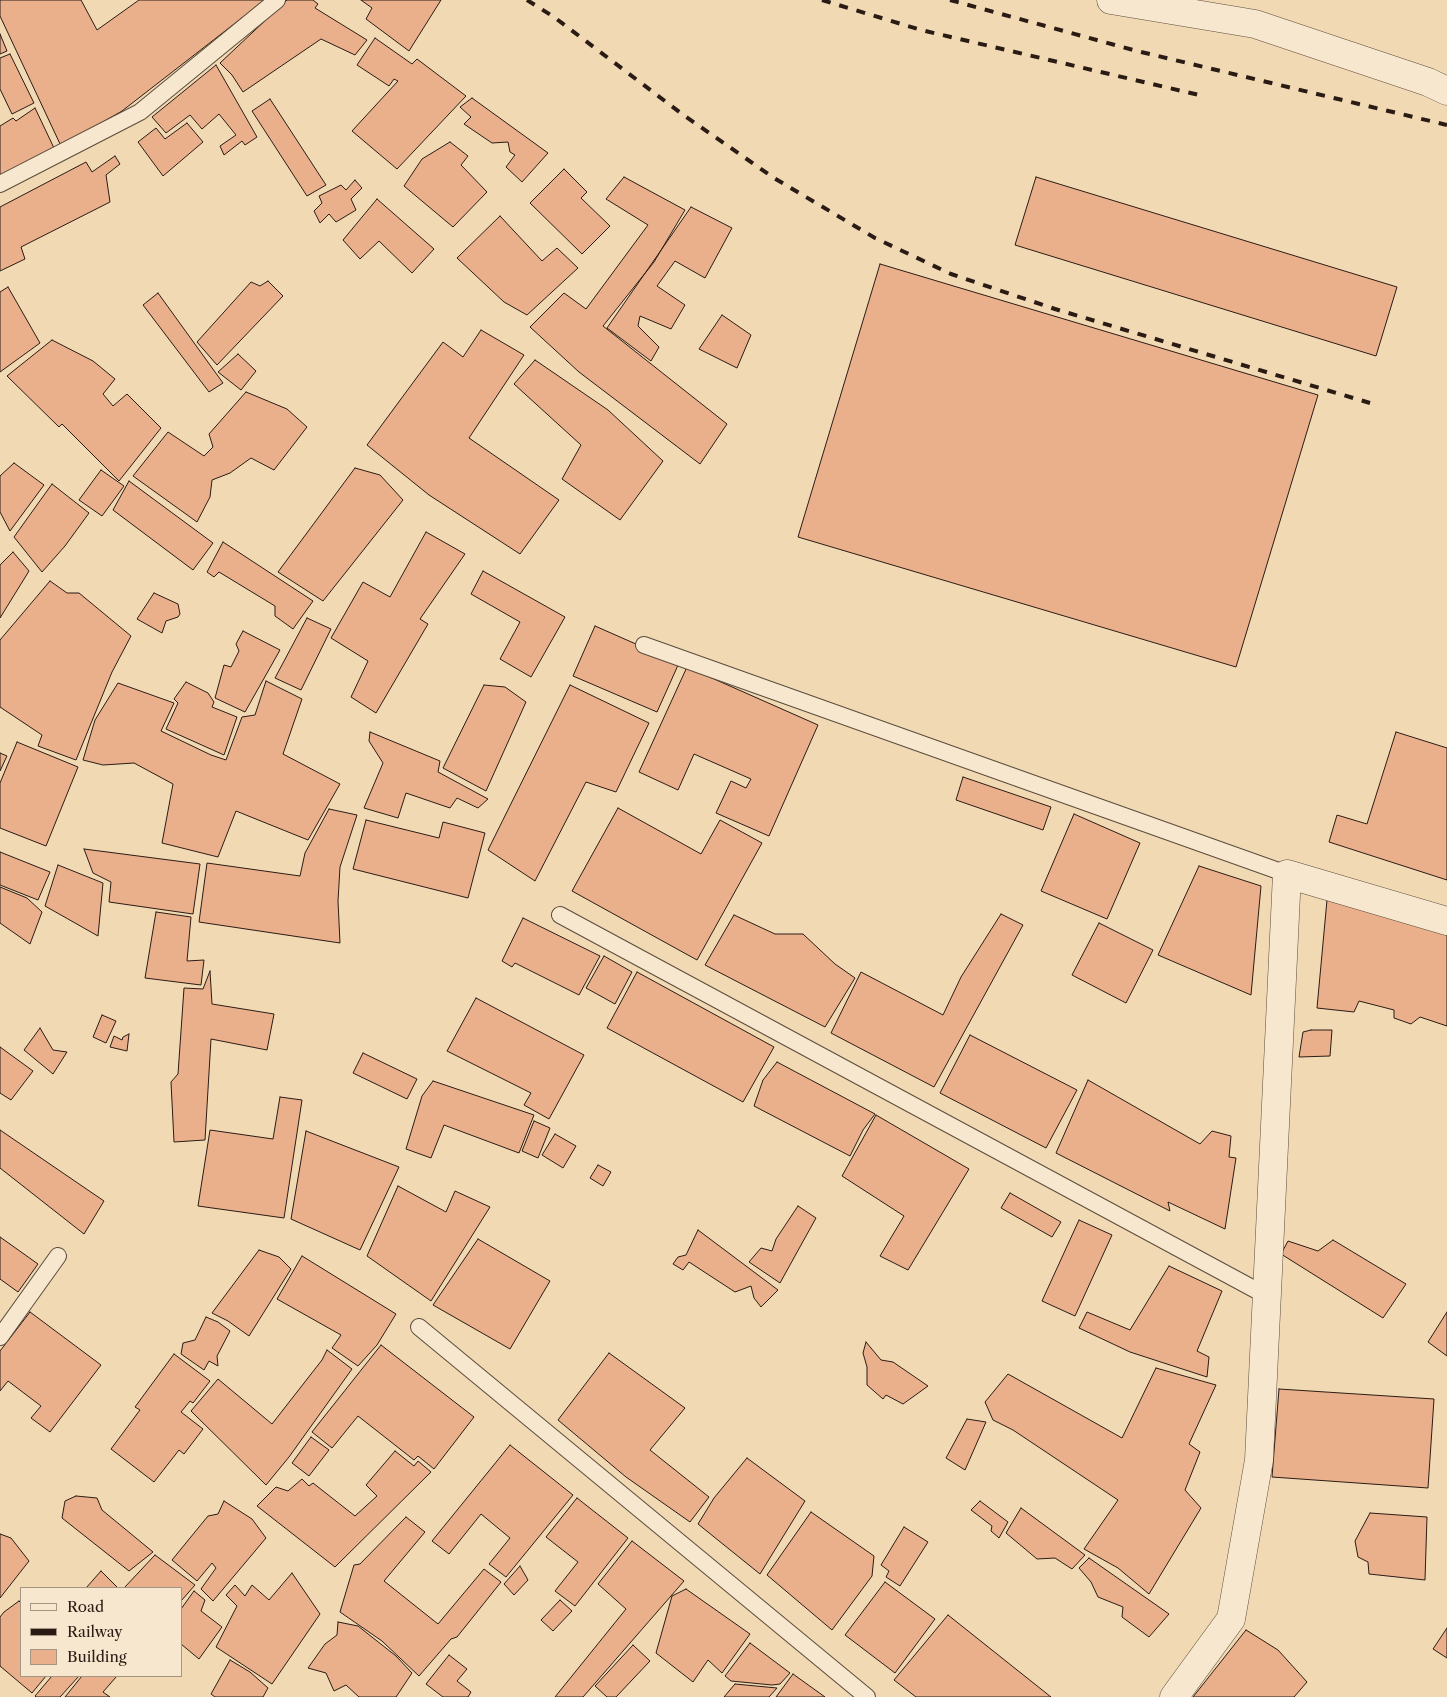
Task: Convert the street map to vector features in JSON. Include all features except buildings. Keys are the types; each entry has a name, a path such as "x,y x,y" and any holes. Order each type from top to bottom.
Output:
{"street":[{"path":"1111,0 1255,24 1428,82 1447,91"},
{"path":"1174,1697 1231,1619 1258,1460 1287,874 1447,920"}],"lane":[{"path":"0,184 140,112 277,0"},
{"path":"644,645 1287,874"},
{"path":"560,915 1267,1296"},
{"path":"0,1337 58,1256"},
{"path":"419,1327 867,1697"}],"railway":[{"path":"527,0 554,17 682,114 774,178 875,238 951,274 1055,309 1370,403"},
{"path":"822,0 921,30 1199,95"},
{"path":"950,0 1137,51 1447,125"}]}
